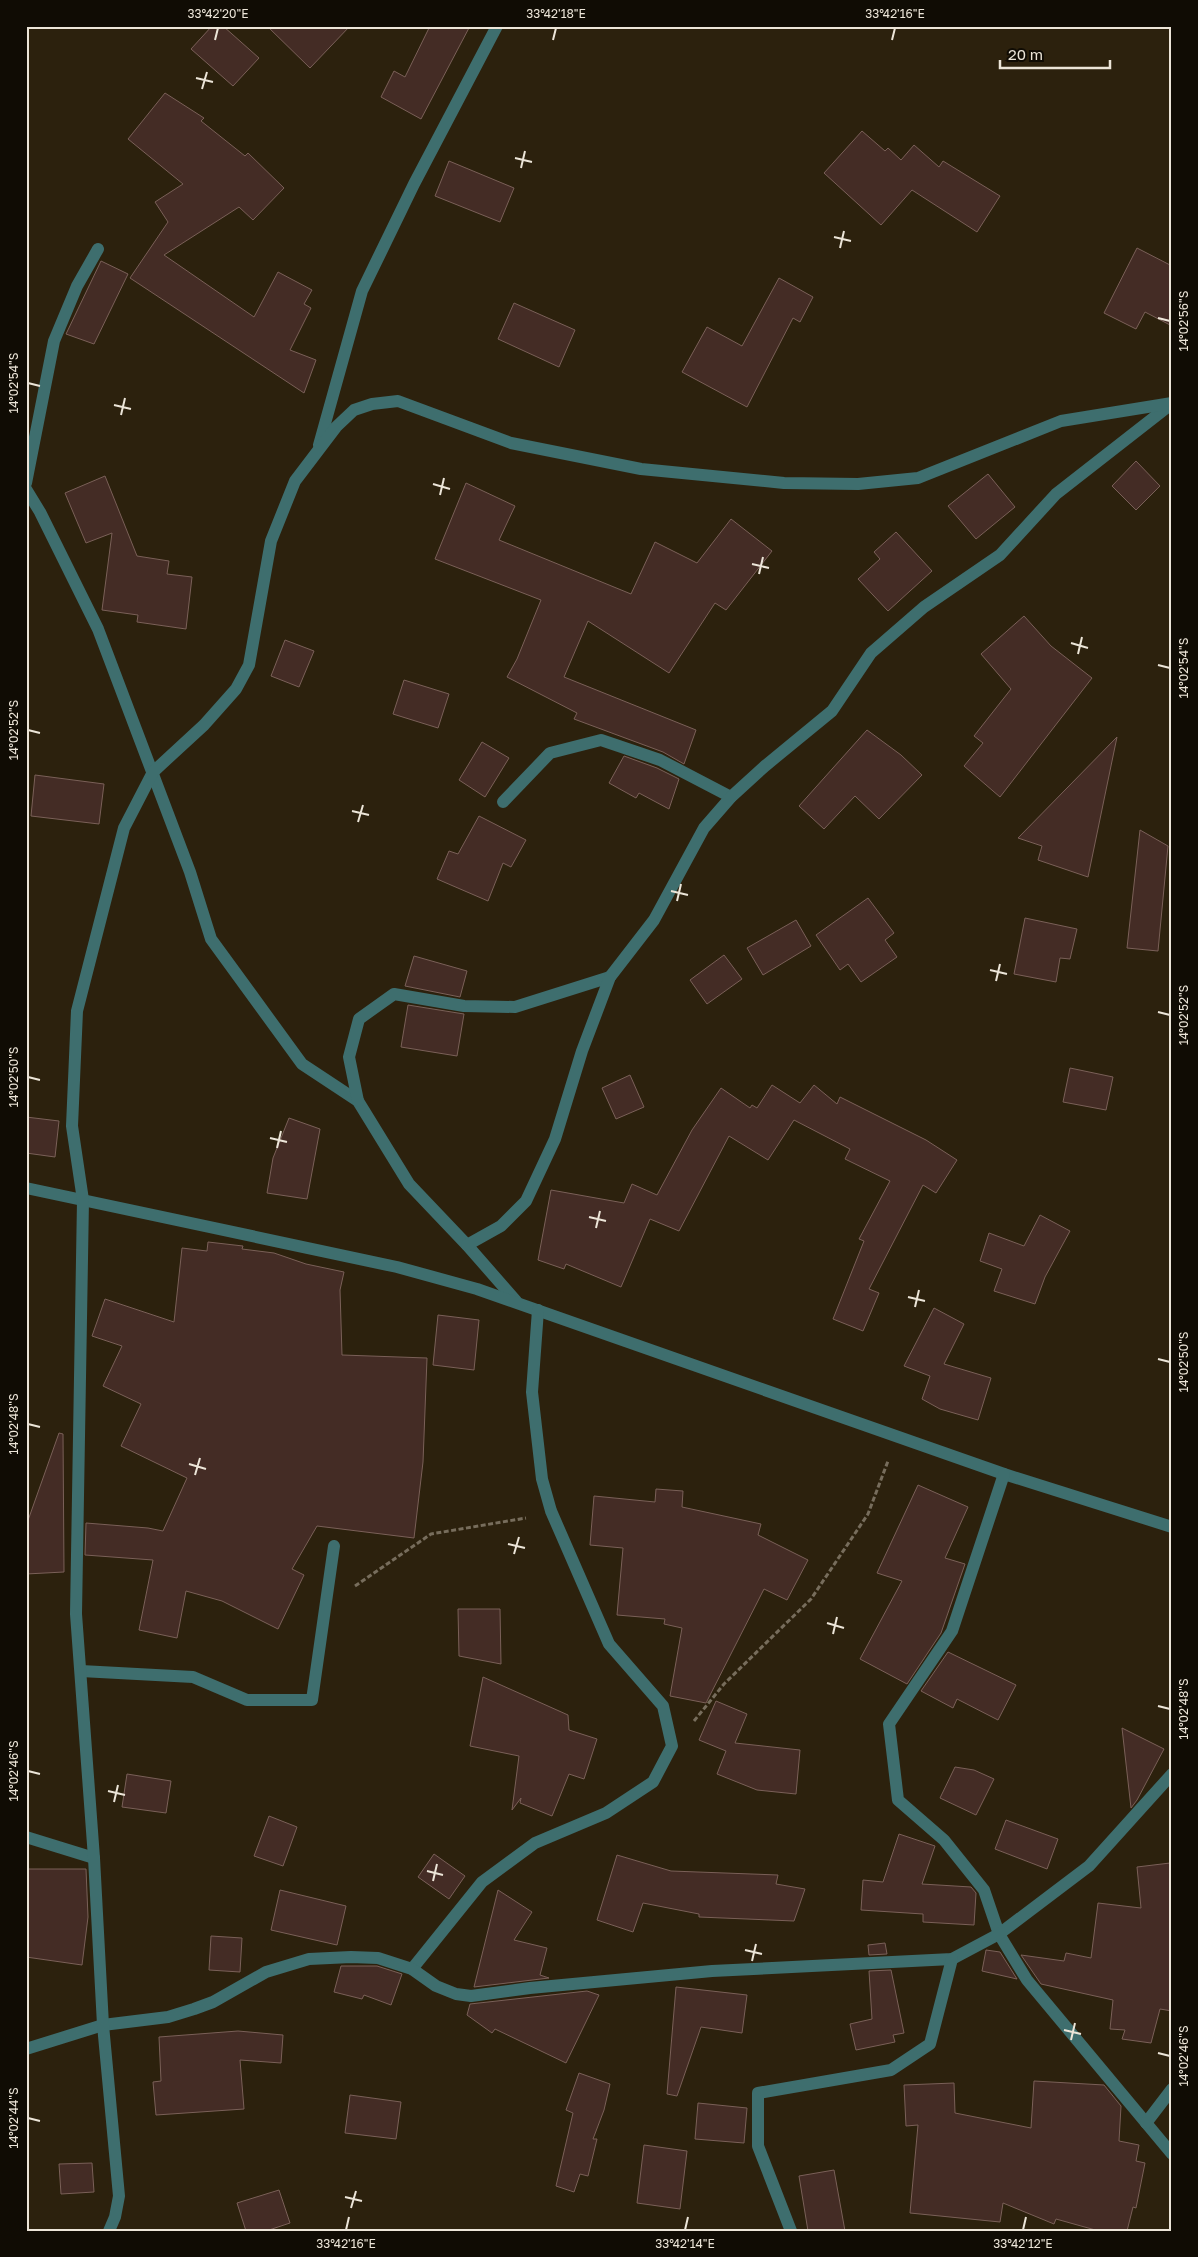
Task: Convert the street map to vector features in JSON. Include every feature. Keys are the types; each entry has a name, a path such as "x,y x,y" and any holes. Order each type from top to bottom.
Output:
{"street":[{"path":"317,450 362,291 414,184 498,26"},
{"path":"26,483 41,418 54,341 76,286 98,249"},
{"path":"109,2231 115,2217 119,2196 103,2025 94,1858 76,1614 76,1504 83,1200 72,1126 77,1011 124,828 153,772 204,725 236,689 249,665 271,541 295,481 317,450 354,410 372,404 398,401 511,443 641,469 784,483 858,484 918,478 1061,421 1172,403 1056,494 1000,555 924,607 871,653 832,711 765,766 731,797 704,828 654,920 610,977 582,1051 555,1140 526,1201 501,1226 467,1245"},
{"path":"26,490 40,512 98,629 190,872 211,939 302,1064 358,1101"},
{"path":"503,802 550,753 601,740 660,760 731,797"},
{"path":"516,1302 467,1245 409,1184 358,1101 349,1058 359,1019 394,994 464,1006 515,1007 610,977"},
{"path":"26,1188 397,1268 477,1289 1004,1474 1172,1527"},
{"path":"412,1969 482,1882 535,1843 606,1813 653,1782 672,1746 663,1706 609,1644 551,1511 542,1479 532,1392 538,1310"},
{"path":"1004,1474 952,1631 889,1724 898,1800 944,1840 984,1890 999,1934 1027,1980 1172,2154"},
{"path":"81,1671 193,1677 247,1700 312,1700 334,1546"},
{"path":"26,2049 103,2025 168,2017 194,2010 213,2002 266,1972 309,1959 378,1958 412,1969 436,1986 456,1994 471,1996 530,1988 712,1971 952,1959 999,1934 1089,1866 1172,1774"},
{"path":"26,1837 94,1858"},
{"path":"791,2231 758,2146 758,2093 891,2070 930,2044 952,1959"},
{"path":"1146,2123 1172,2089"}],"path":[{"path":"672,1746 724,1684 811,1599 868,1514 897,1436"},
{"path":"326,1606 431,1534 521,1520 551,1511"}],"building":[{"path":"212,26 223,26 259,58 233,86 191,49"},
{"path":"267,26 350,26 310,68"},
{"path":"430,26 470,26 421,119 381,97 394,71 405,77"},
{"path":"165,93 204,118 201,121 245,156 248,153 284,188 253,220 239,207 164,255 254,317 278,272 312,290 304,304 311,308 290,350 316,360 304,393 130,278 168,222 155,202 183,184 128,139"},
{"path":"862,131 885,151 888,148 901,160 914,145 939,167 943,161 1000,196 977,232 912,190 881,225 824,173"},
{"path":"449,161 514,188 500,222 435,196"},
{"path":"1137,248 1172,266 1172,326 1145,312 1136,329 1104,313"},
{"path":"101,261 128,274 94,344 66,334"},
{"path":"779,278 813,297 800,322 793,318 747,407 682,372 707,327 742,346"},
{"path":"514,303 575,330 559,367 498,339"},
{"path":"1136,461 1160,486 1136,510 1112,486"},
{"path":"988,474 1015,507 976,539 948,506"},
{"path":"105,476 137,556 169,561 167,574 192,577 186,629 137,622 138,615 102,610 112,533 86,543 65,493"},
{"path":"466,483 515,506 499,540 631,594 655,542 697,563 731,519 772,551 726,610 715,603 669,673 588,621 564,677 696,730 684,764 663,752 574,719 577,713 507,677 517,659 541,600 435,559"},
{"path":"896,532 932,571 888,611 858,579 880,559 874,552"},
{"path":"1024,616 1051,646 1092,678 1000,797 964,766 983,743 974,736 1011,689 981,654"},
{"path":"285,640 314,651 299,687 271,676"},
{"path":"404,680 449,694 438,728 393,714"},
{"path":"867,730 901,755 922,775 879,819 855,796 824,829 799,806"},
{"path":"1117,737 1088,877 1038,860 1042,846 1018,838"},
{"path":"482,742 509,758 485,797 459,780"},
{"path":"624,756 657,768 679,779 669,809 639,793 636,798 609,783"},
{"path":"35,775 104,784 99,824 31,816"},
{"path":"479,816 526,840 511,867 503,863 488,901 437,879 449,851 458,854"},
{"path":"1140,830 1168,846 1158,951 1127,948"},
{"path":"868,898 894,933 885,940 897,957 861,982 848,964 840,970 816,935"},
{"path":"1025,918 1077,929 1070,959 1060,958 1056,982 1014,974"},
{"path":"796,920 811,946 763,975 747,948"},
{"path":"724,955 742,979 707,1004 690,980"},
{"path":"414,956 467,971 460,997 405,986"},
{"path":"408,1005 464,1014 457,1056 401,1047"},
{"path":"1070,1068 1113,1077 1106,1110 1063,1102"},
{"path":"630,1075 644,1107 616,1119 602,1088"},
{"path":"772,1085 800,1103 814,1085 837,1104 840,1097 926,1140 957,1160 936,1193 923,1185 869,1289 879,1293 863,1331 833,1319 864,1241 859,1239 890,1181 845,1159 850,1149 794,1120 768,1160 729,1136 679,1231 650,1219 621,1287 566,1264 564,1269 538,1260 551,1190 624,1203 632,1184 657,1195 692,1130 721,1088 750,1108 752,1105 757,1108"},
{"path":"26,1117 59,1121 55,1157 26,1153"},
{"path":"289,1118 320,1129 307,1199 267,1193 273,1158"},
{"path":"1040,1215 1070,1231 1045,1277 1035,1304 994,1291 1002,1269 980,1261 989,1233 1024,1246"},
{"path":"208,1242 243,1246 242,1249 274,1253 306,1264 344,1272 340,1290 342,1355 427,1358 423,1462 414,1538 317,1526 292,1569 304,1575 278,1629 222,1601 186,1591 177,1638 139,1630 153,1560 85,1555 86,1523 163,1531 187,1478 121,1446 141,1404 103,1386 122,1346 92,1336 105,1299 174,1322 182,1248 207,1251"},
{"path":"934,1308 964,1324 944,1364 991,1378 978,1420 940,1409 922,1399 930,1376 904,1366"},
{"path":"438,1315 479,1320 474,1370 433,1365"},
{"path":"59,1433 63,1434 64,1572 26,1574 26,1526"},
{"path":"918,1485 968,1507 945,1558 965,1564 941,1633 907,1684 860,1659 902,1581 877,1573"},
{"path":"656,1489 683,1491 682,1507 761,1524 758,1535 808,1560 787,1600 764,1589 706,1703 670,1696 682,1628 664,1624 665,1619 617,1615 623,1548 590,1545 594,1496 655,1502"},
{"path":"458,1609 500,1609 501,1664 459,1656"},
{"path":"948,1652 1016,1685 998,1720 957,1699 953,1708 921,1691"},
{"path":"483,1677 568,1715 569,1730 597,1739 584,1779 569,1774 552,1816 520,1803 521,1798 512,1810 519,1756 470,1746"},
{"path":"716,1701 747,1714 735,1743 800,1750 796,1794 757,1790 717,1774 726,1751 699,1740"},
{"path":"1122,1728 1164,1749 1131,1808"},
{"path":"955,1767 974,1770 994,1779 976,1815 940,1798"},
{"path":"127,1774 171,1781 166,1813 122,1807"},
{"path":"269,1816 297,1827 283,1866 254,1856"},
{"path":"1006,1820 1058,1839 1047,1869 995,1849"},
{"path":"899,1834 935,1846 922,1884 971,1887 976,1893 974,1925 923,1922 923,1914 861,1910 863,1880 883,1882"},
{"path":"434,1854 465,1876 449,1899 418,1877"},
{"path":"617,1855 671,1871 778,1875 776,1884 805,1889 794,1921 699,1917 699,1914 643,1903 633,1932 597,1920"},
{"path":"1170,1863 1172,1880 1172,2011 1160,2009 1151,2043 1122,2039 1125,2030 1110,2029 1113,2000 1041,1984 1021,1955 1064,1961 1066,1953 1091,1958 1098,1903 1141,1908 1137,1867"},
{"path":"26,1869 86,1869 88,1917 82,1965 26,1957"},
{"path":"280,1890 346,1906 337,1945 271,1930"},
{"path":"498,1890 532,1912 514,1940 547,1948 540,1975 549,1978 474,1987"},
{"path":"211,1936 242,1938 240,1972 209,1970"},
{"path":"885,1943 887,1954 869,1955 868,1945"},
{"path":"986,1950 1000,1952 1017,1979 982,1971"},
{"path":"341,1966 377,1966 402,1974 391,2005 364,1995 362,1999 334,1992"},
{"path":"891,1970 904,2033 893,2035 895,2042 856,2050 850,2024 872,2019 869,1971"},
{"path":"676,1987 747,1995 742,2033 701,2027 677,2096 667,2094"},
{"path":"587,1991 599,1995 566,2063 495,2029 492,2033 467,2015 470,2004"},
{"path":"238,2031 283,2035 281,2063 240,2060 244,2109 156,2115 153,2082 161,2081 159,2037"},
{"path":"579,2073 610,2084 604,2110 593,2139 597,2139 588,2176 580,2174 574,2192 556,2186 573,2113 566,2110"},
{"path":"1034,2081 1104,2085 1121,2106 1119,2141 1139,2145 1136,2161 1145,2163 1136,2208 1133,2207 1127,2231 1099,2231 1056,2219 1054,2224 1003,2203 1000,2222 910,2213 918,2125 906,2126 904,2085 954,2083 955,2113 1031,2128"},
{"path":"350,2095 401,2102 396,2139 345,2133"},
{"path":"698,2103 747,2108 744,2143 695,2139"},
{"path":"644,2145 687,2151 680,2209 637,2203"},
{"path":"92,2163 94,2192 61,2194 59,2164"},
{"path":"834,2170 845,2231 808,2231 799,2176"},
{"path":"279,2190 290,2223 266,2231 246,2231 237,2203"}]}
